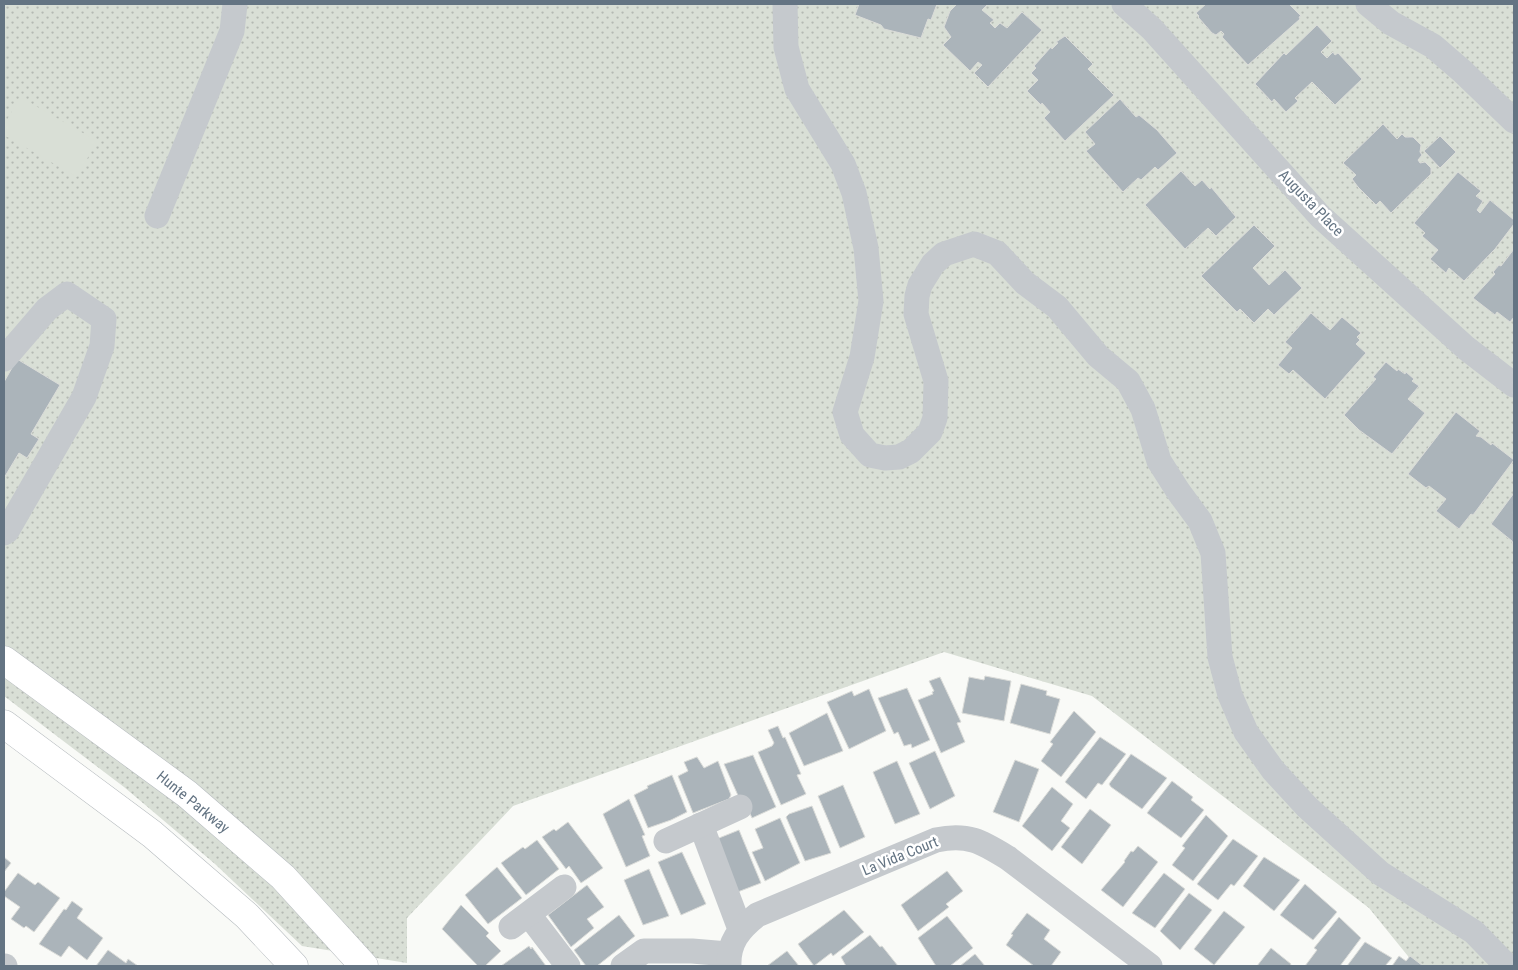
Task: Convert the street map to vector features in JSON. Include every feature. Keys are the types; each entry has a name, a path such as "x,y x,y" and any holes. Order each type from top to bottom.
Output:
{"main road":[{"name":"Hunte Parkway","path":"4,660 187,794 283,877 364,966"},
{"path":"4,724 152,834 247,916 294,966"}],"street":[{"path":"156,216 232,31 235,4"},
{"path":"785,4 786,47 797,89 843,164 854,193 866,248 871,300 862,357 845,412 852,435 870,454 885,458 899,457 911,451 930,432 935,418 936,382 916,314 920,285 933,264 944,254 974,244 997,253 1024,283 1057,307 1098,356 1128,381 1143,409 1159,461 1200,521 1213,553 1220,657 1227,686 1246,732 1273,770 1307,807 1380,873 1474,932 1507,966"},
{"name":"Augusta Place","path":"1124,4 1152,28 1320,216 1466,348 1514,385"},
{"path":"1368,4 1391,23 1432,46 1462,70 1514,120"},
{"path":"4,359 47,309 67,294 104,319 102,346 84,397 7,531 4,533"},
{"path":"666,841 740,807"},
{"path":"701,825 740,928"},
{"name":"La Vida Court","path":"729,960 740,928 757,915 936,840 955,836 986,844 1008,858 1150,966"},
{"path":"564,888 520,921 568,966"},
{"path":"623,966 644,951 692,951 729,960"}],"shaded area":[{"path":"4,4 1514,4 1514,966 1416,966 1369,908 1092,696 944,652 513,806 407,918 407,963 302,946 215,864 124,787 4,696"},
{"path":"20,97 97,141 77,177 4,135 4,125"}],"building":[{"path":"859,4 937,4 931,20 928,19 921,38 884,29 881,25 855,15"},
{"path":"957,4 988,4 982,10 994,20 990,23 995,28 1000,23 1007,28 1022,12 1042,30 988,87 974,73 982,65 978,62 970,71 943,45 951,37 944,27 950,11"},
{"path":"1206,4 1289,4 1301,16 1299,17 1300,19 1248,65 1222,37 1224,34 1221,31 1216,35 1212,33 1198,17 1196,13"},
{"path":"1317,25 1332,41 1321,52 1327,58 1333,52 1335,55 1338,53 1362,79 1335,105 1312,82 1295,98 1298,101 1286,112 1274,99 1272,102 1255,84 1284,53 1286,55"},
{"path":"1065,36 1093,64 1088,69 1114,95 1065,141 1044,118 1050,112 1027,91 1038,80 1031,73 1036,68 1034,66 1051,47 1052,49 1058,43 1056,42"},
{"path":"1120,99 1136,117 1139,115 1157,130 1177,153 1158,170 1155,167 1141,180 1138,178 1123,192 1086,151 1095,144 1085,132"},
{"path":"1383,124 1397,139 1402,134 1405,137 1413,137 1421,145 1420,152 1422,155 1418,160 1420,163 1425,162 1431,168 1431,174 1391,213 1380,201 1376,205 1358,187 1352,179 1356,175 1343,163"},
{"path":"1440,136 1456,152 1440,168 1424,151"},
{"path":"1181,171 1195,186 1202,180 1210,189 1211,187 1236,217 1216,236 1208,228 1185,249 1145,205"},
{"path":"1458,172 1481,191 1476,196 1483,201 1477,210 1480,213 1490,200 1514,220 1514,224 1495,249 1464,281 1449,268 1446,273 1430,259 1438,250 1422,236 1425,233 1414,223"},
{"path":"1254,225 1275,246 1253,268 1269,285 1285,270 1302,288 1274,315 1268,309 1254,323 1240,309 1237,312 1201,276"},
{"path":"1514,249 1514,317 1510,322 1497,312 1495,315 1473,298"},
{"path":"1311,313 1330,330 1342,317 1361,333 1357,337 1360,340 1356,344 1366,353 1325,399 1293,370 1289,374 1278,365 1292,348 1285,342"},
{"path":"17,359 60,385 31,434 39,439 27,458 19,453 4,478 4,382"},
{"path":"1386,362 1397,371 1398,369 1405,374 1406,372 1414,379 1412,381 1419,386 1408,399 1425,413 1392,454 1359,430 1344,415 1376,379 1373,377"},
{"path":"1456,412 1480,431 1476,436 1481,437 1491,445 1492,443 1514,460 1473,515 1471,514 1459,529 1436,511 1446,499 1429,486 1426,488 1408,474"},
{"path":"1514,493 1514,548 1512,541 1491,524"},
{"path":"985,676 1011,681 1004,721 962,713 969,677 984,680"},
{"path":"940,677 961,722 957,723 965,742 941,753 918,700 933,694 932,692 934,691 929,681"},
{"path":"1021,684 1047,691 1046,695 1060,699 1050,734 1010,723"},
{"path":"907,688 930,740 912,748 911,744 904,746 898,732 894,734 878,698"},
{"path":"869,689 886,731 849,749 827,702 852,691 854,696"},
{"path":"1074,711 1096,732 1061,777 1041,761 1053,744 1050,742"},
{"path":"827,713 843,751 804,766 789,733"},
{"path":"778,726 783,738 785,737 801,774 797,775 806,794 781,805 758,752 772,746 774,743 768,730"},
{"path":"1100,737 1126,754 1102,785 1098,783 1086,799 1065,782"},
{"path":"935,751 955,796 930,809 909,763"},
{"path":"1131,754 1167,778 1142,809 1109,784"},
{"path":"753,755 776,807 752,818 743,798 740,800 724,764"},
{"path":"697,757 704,768 718,761 731,795 729,799 693,813 678,776 688,771 684,762"},
{"path":"1015,760 1039,769 1019,822 993,812"},
{"path":"897,761 920,814 895,824 873,772"},
{"path":"672,775 687,812 648,828 634,795 648,788 647,786"},
{"path":"1172,781 1193,797 1191,800 1204,810 1181,838 1147,813"},
{"path":"843,785 865,837 840,848 818,796"},
{"path":"1052,787 1073,804 1061,821 1070,828 1052,851 1022,826"},
{"path":"629,799 645,835 642,836 650,856 626,867 603,814"},
{"path":"812,806 831,853 805,861 786,817 789,814"},
{"path":"1090,809 1111,825 1082,864 1061,847"},
{"path":"1206,815 1228,836 1193,881 1172,865 1185,848 1182,846"},
{"path":"780,818 800,863 765,881 752,852 763,848 755,829"},
{"path":"568,822 603,868 581,883 569,866 566,869 542,837 554,829 556,831"},
{"path":"739,830 761,883 735,893 714,840"},
{"path":"1233,839 1258,856 1234,886 1231,884 1218,900 1197,884"},
{"path":"537,840 559,869 526,895 501,863 523,847 525,849"},
{"path":"1138,846 1158,862 1123,907 1101,890 1125,862 1131,851 1133,852"},
{"path":"682,852 706,904 681,915 658,862"},
{"path":"4,857 11,863 4,872"},
{"path":"1264,857 1300,880 1274,911 1243,886"},
{"path":"497,867 522,898 488,924 465,895"},
{"path":"649,869 669,916 643,925 624,880"},
{"path":"947,871 963,891 946,904 949,907 918,931 901,905"},
{"path":"18,873 35,885 38,882 60,898 34,932 11,919 20,907 4,896 4,892"},
{"path":"1164,873 1185,889 1155,928 1132,913"},
{"path":"1305,884 1337,912 1313,940 1280,915"},
{"path":"587,885 604,907 587,919 594,928 571,947 548,915"},
{"path":"1189,893 1212,910 1180,950 1160,931"},
{"path":"72,901 83,909 77,918 103,938 87,960 69,946 61,957 39,944"},
{"path":"461,905 489,933 486,936 501,951 485,966 478,966 442,929"},
{"path":"844,910 864,932 833,956 831,953 814,966 798,944"},
{"path":"1224,911 1245,927 1214,965 1194,949"},
{"path":"1027,913 1050,930 1044,939 1061,952 1051,966 1034,966 1006,945 1013,935 1011,934"},
{"path":"619,915 635,936 597,966 586,966 574,950"},
{"path":"947,916 973,948 950,966 936,966 918,938"},
{"path":"1339,917 1361,938 1340,966 1305,966 1317,950 1314,948"},
{"path":"870,935 880,947 882,946 898,966 846,966 841,957"},
{"path":"1365,942 1392,958 1385,966 1347,966"},
{"path":"529,946 531,949 532,947 546,966 501,966"},
{"path":"1271,948 1291,964 1290,966 1257,966"},
{"path":"108,950 126,963 128,959 138,966 96,966"},
{"path":"787,951 799,966 767,966"},
{"path":"975,954 985,966 960,966"},
{"path":"1399,956 1406,961 1410,956 1423,966 1392,966"}]}
